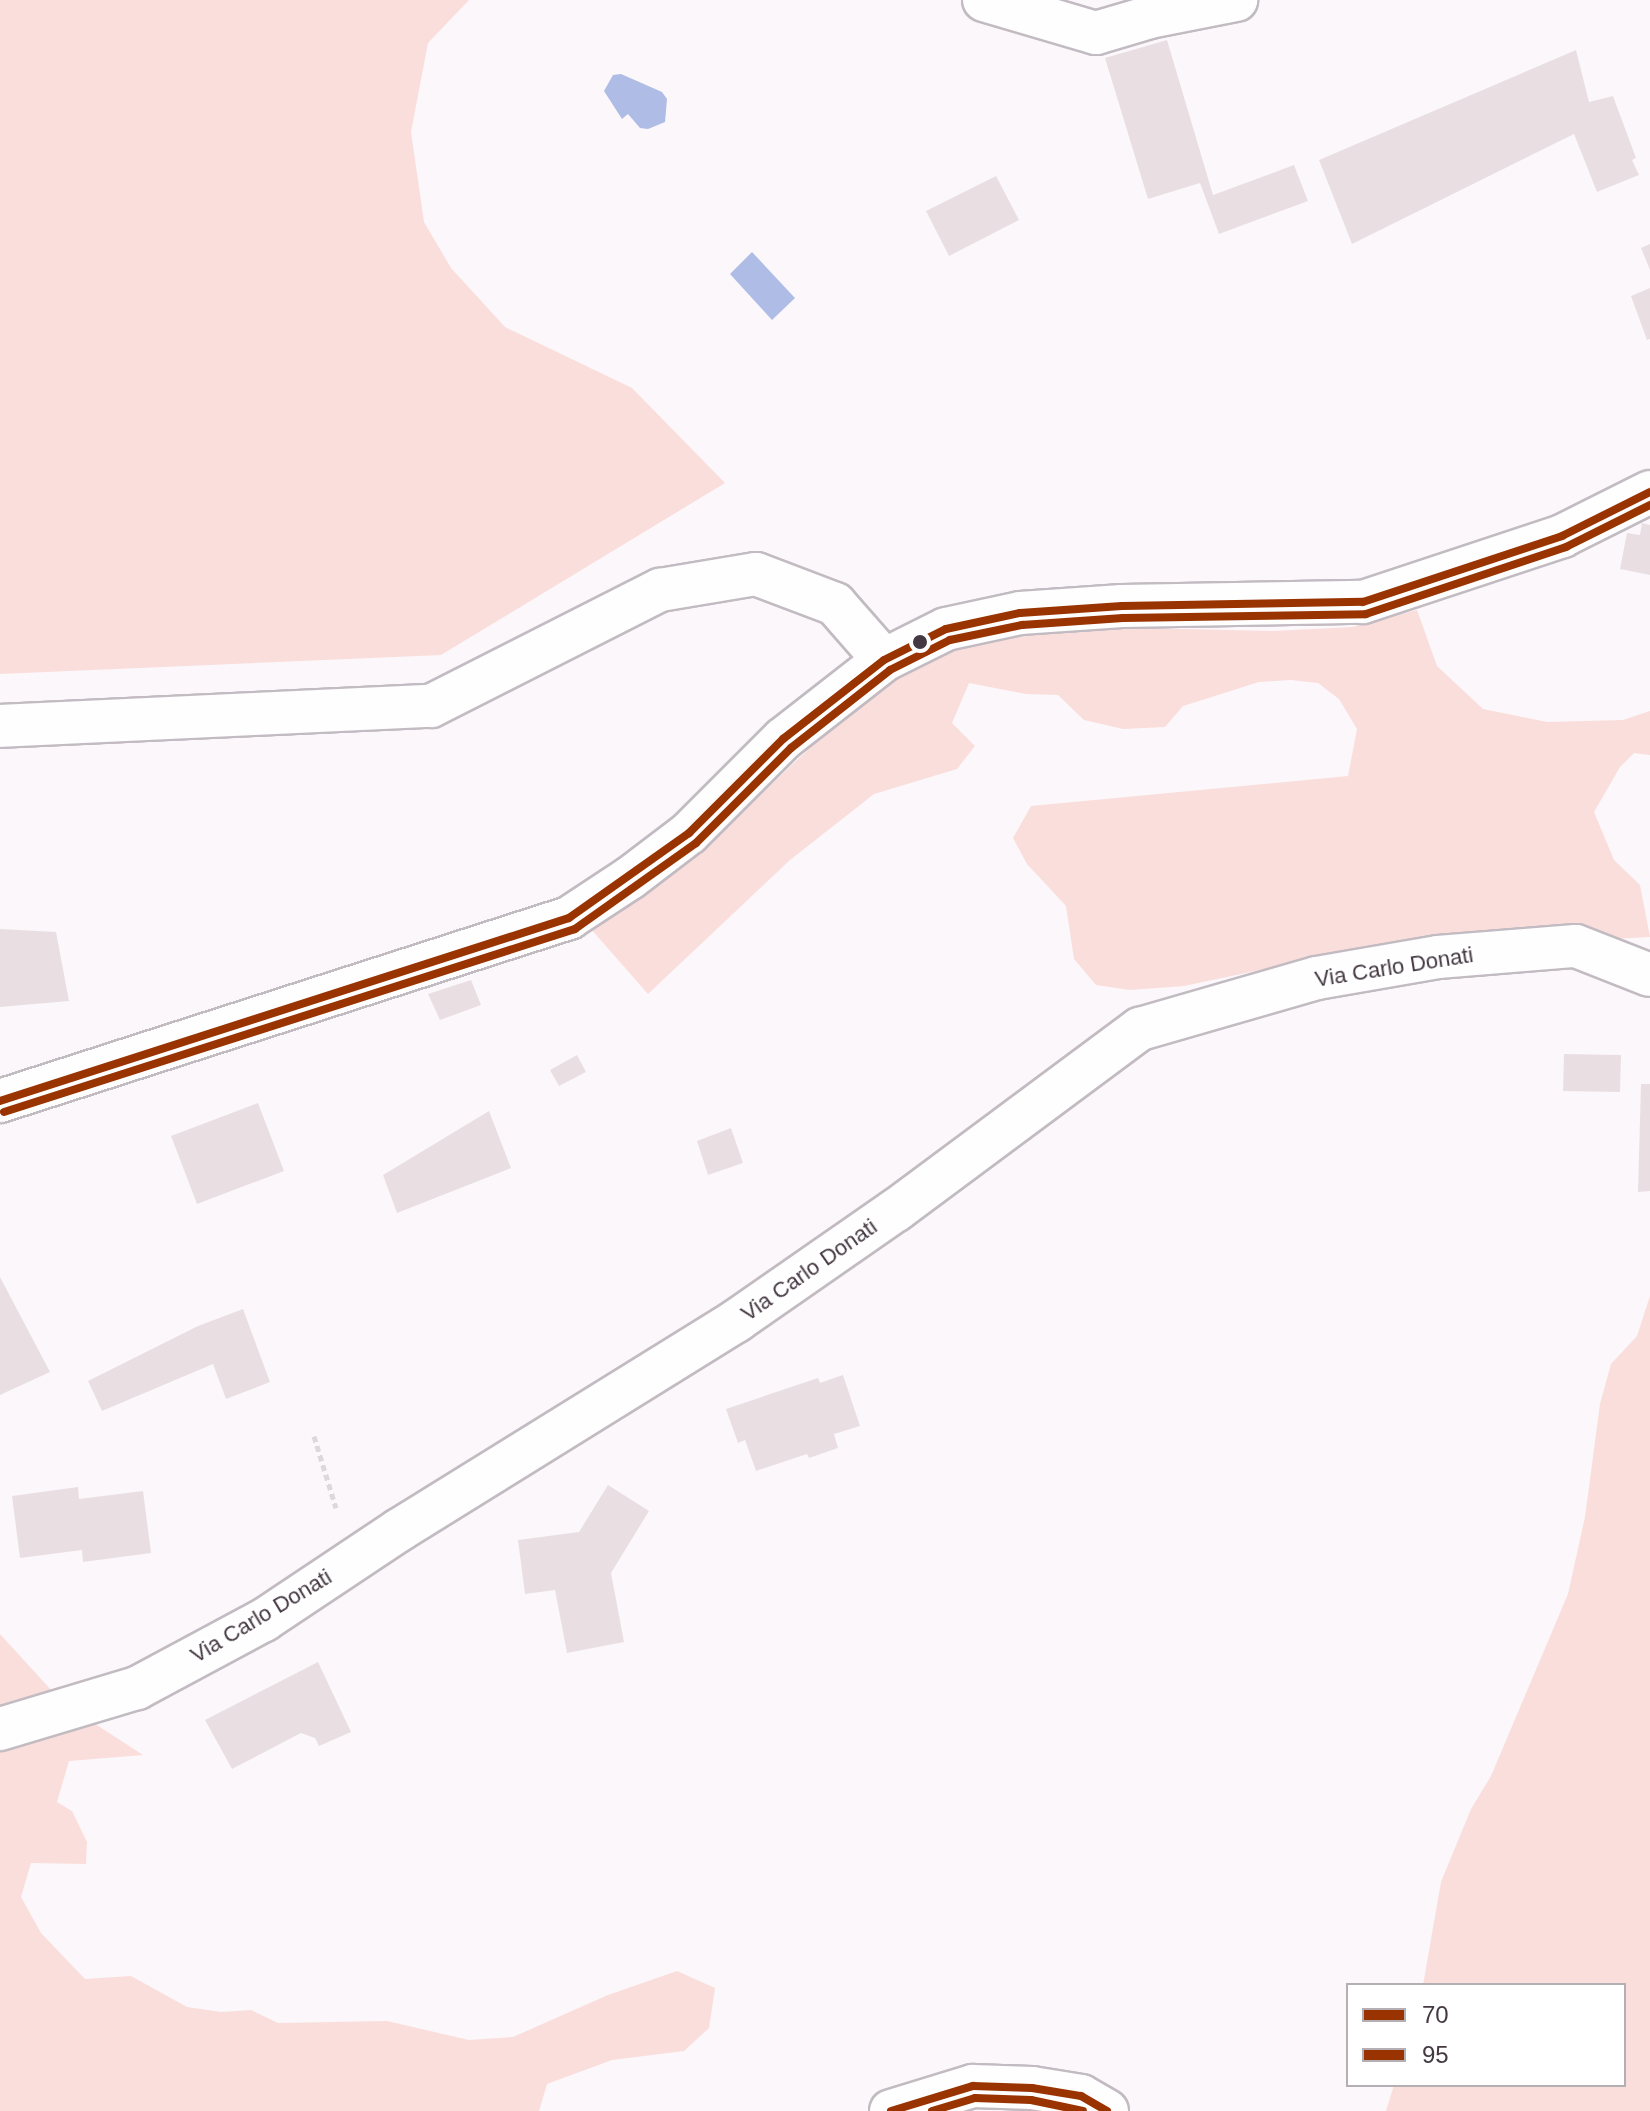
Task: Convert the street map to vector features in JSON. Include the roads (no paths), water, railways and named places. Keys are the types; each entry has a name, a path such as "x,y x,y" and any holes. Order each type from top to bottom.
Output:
{"street":[{"path":"1003,3 1096,33 1150,17 1236,0"},
{"path":"0,1101 569,918 630,878 689,833 783,739 884,660 946,629 1020,613 1122,606 1363,602 1562,536 1650,492"},
{"path":"0,726 431,706 660,590 756,574 835,604 884,660"},
{"name":"Via Carlo Donati","path":"0,1729 137,1688 264,1620 399,1530 736,1321 908,1201 1140,1029 1317,978 1438,957 1576,946 1650,975"},
{"path":"891,2111 973,2086 1032,2088 1081,2096 1107,2111"}],"water":[{"path":"621,74 662,92 667,99 665,122 648,129 640,128 628,114 622,119 604,91 613,75"},
{"path":"752,252 795,298 772,320 730,274"}]}
